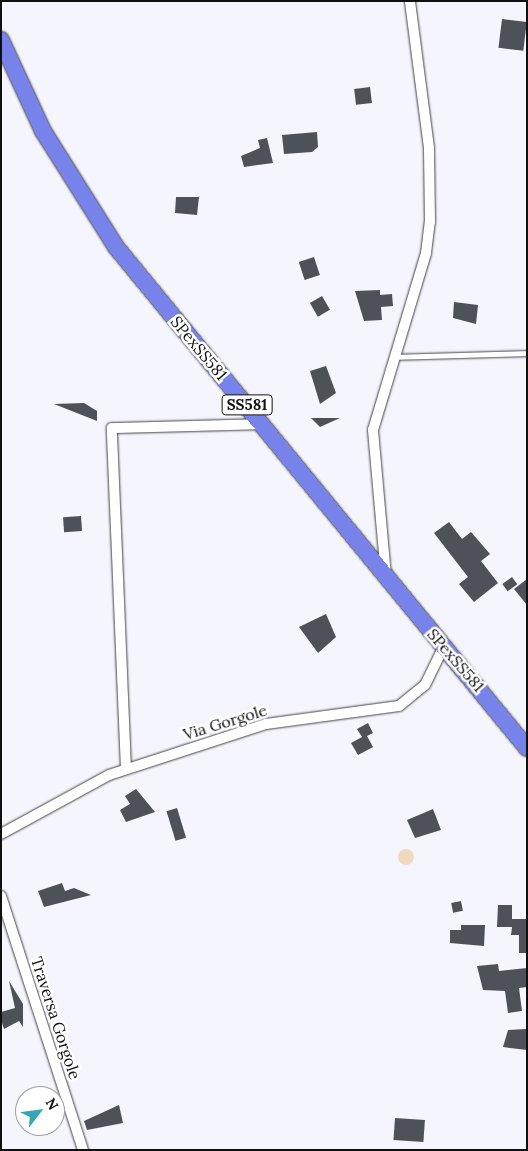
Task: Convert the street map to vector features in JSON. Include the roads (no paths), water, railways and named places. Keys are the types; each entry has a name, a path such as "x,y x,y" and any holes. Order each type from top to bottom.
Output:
{"main road":[{"name":"SPexSS581","path":"1,40 43,131 116,247 384,570 387,579 527,748"}],"street":[{"path":"387,579 372,446 393,357 426,253 430,222 429,148 410,1"},
{"path":"126,769 112,428 262,424"},
{"name":"Via Gorgole","path":"1,834 126,769 266,724 399,706 426,685 444,646"},
{"name":"Traversa Gorgole","path":"1,896 83,1150"}],"lane":[{"path":"393,357 527,353"}]}
